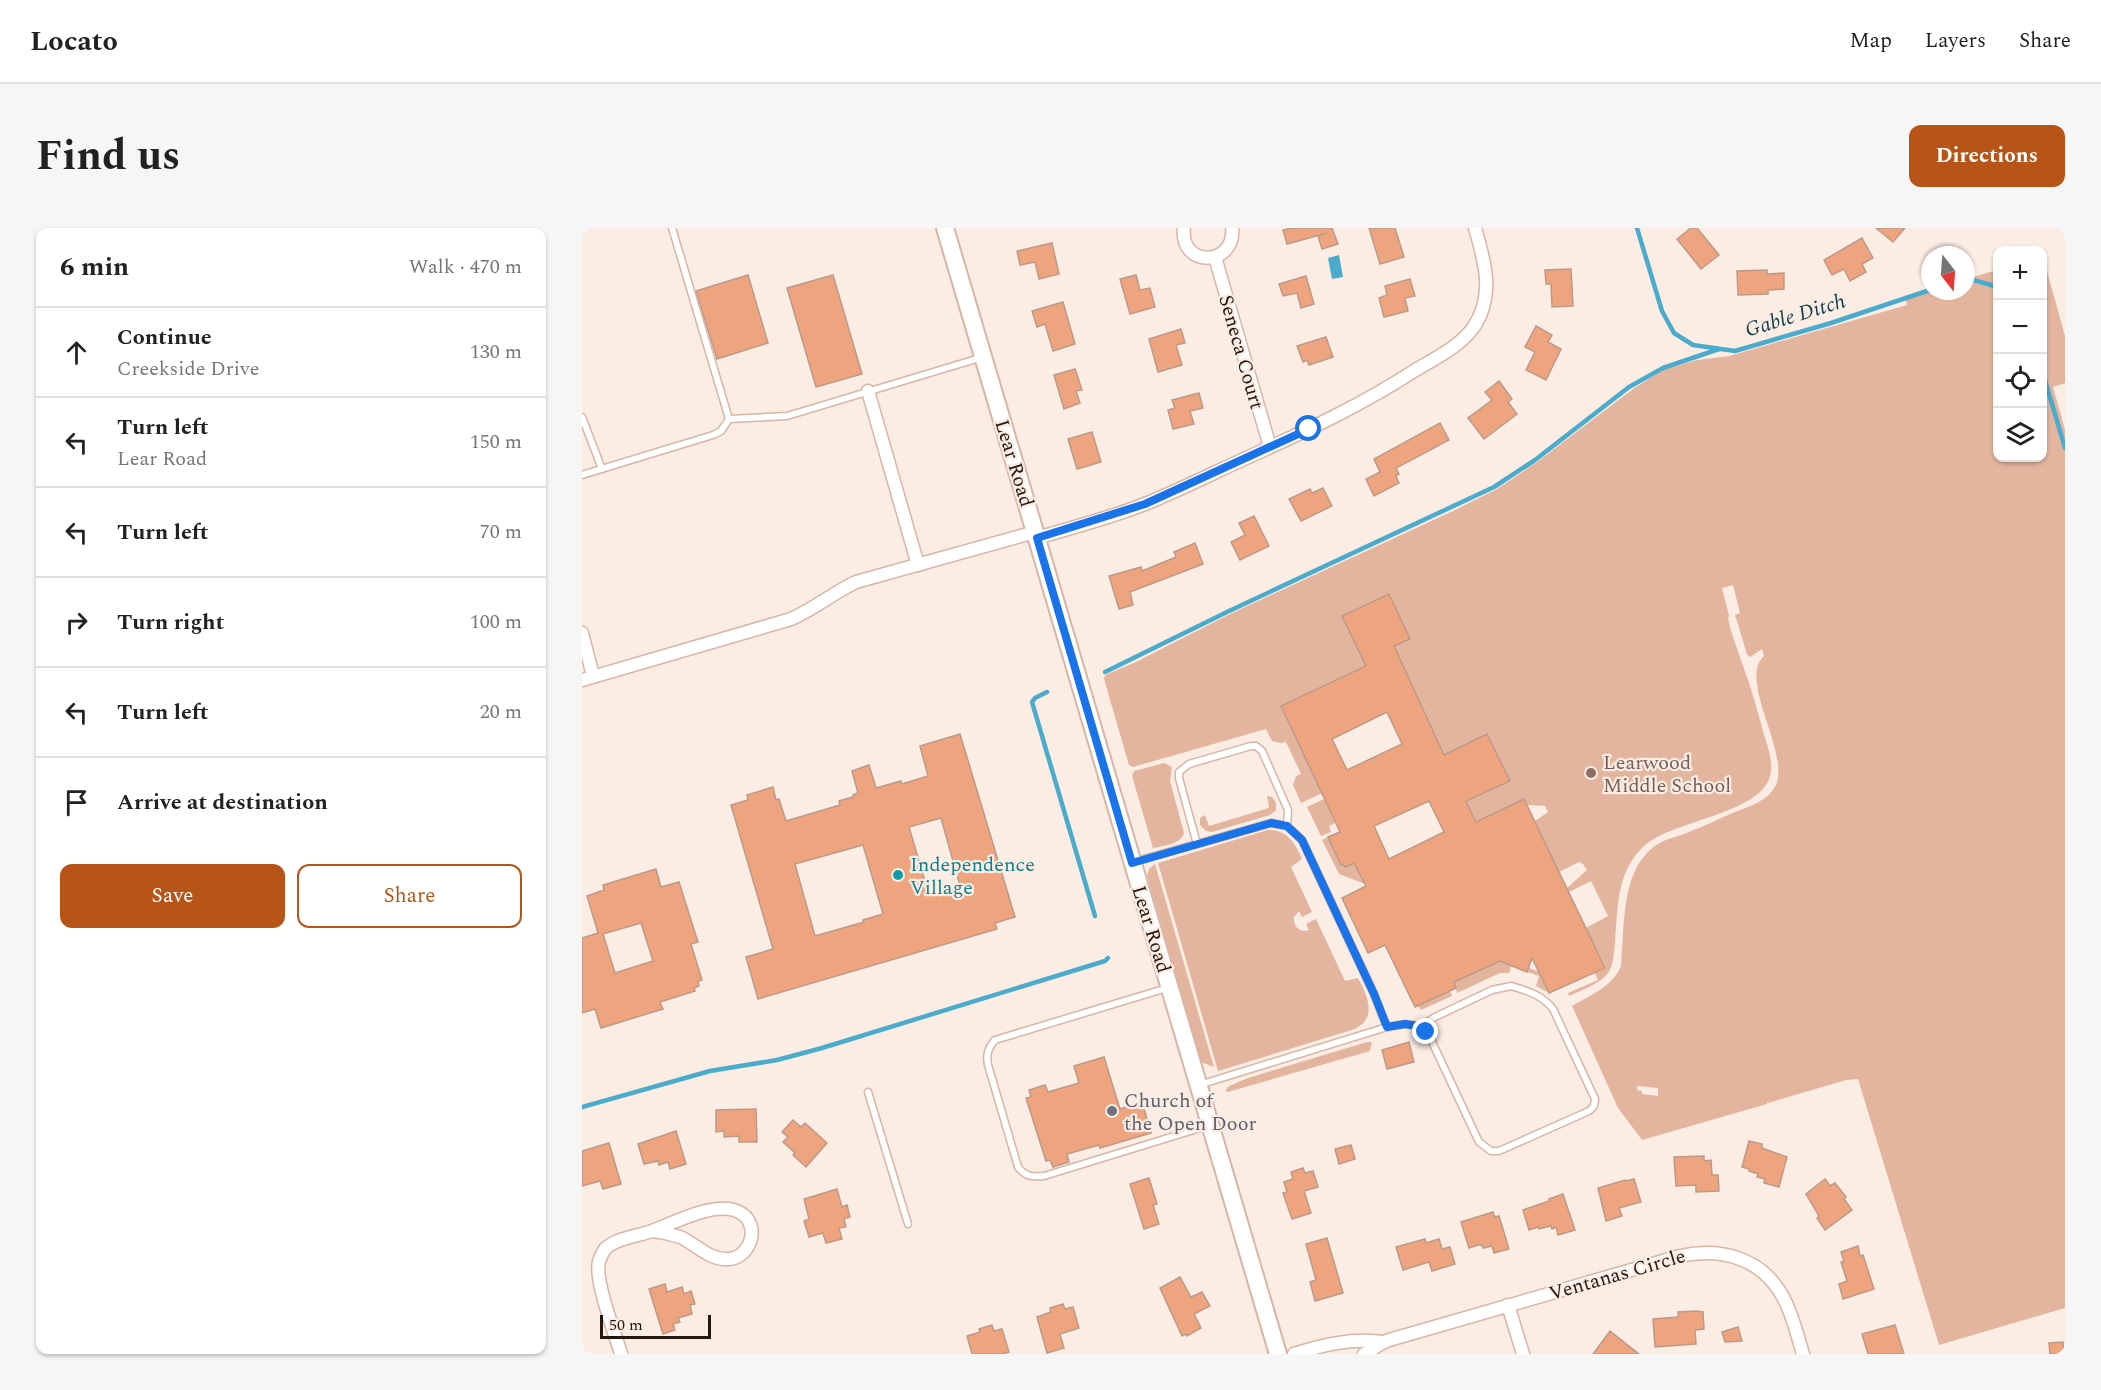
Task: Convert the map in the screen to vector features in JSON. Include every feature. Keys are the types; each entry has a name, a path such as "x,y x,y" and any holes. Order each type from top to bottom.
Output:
{"street":[{"name":"Lear Road","path":"945,228 1278,1354"},
{"path":"1184,228 1184,240 1190,250 1200,257 1215,257 1223,253 1229,247 1232,228"},
{"path":"582,633 587,678 791,619 856,582 1145,504 1270,447 1383,391 1464,338 1483,309 1488,283 1475,228"},
{"name":"Seneca Court","path":"1215,257 1270,447"},
{"path":"868,391 918,565"},
{"path":"621,1354 597,1275 599,1260 606,1249 672,1222 721,1209 742,1213 752,1230 752,1239 748,1248 739,1256 729,1259 716,1258 680,1237 653,1231"},
{"name":"Ventanas Circle","path":"1294,1354 1347,1341 1381,1342 1680,1256 1701,1252 1720,1252 1738,1257 1751,1263 1774,1283 1790,1313 1803,1354"},
{"path":"1508,1305 1523,1354"},
{"name":"Ventanas Circle","path":"1364,1354 1373,1350 1381,1342"}],"lane":[{"path":"672,228 729,419"},
{"path":"729,419 787,416 983,357"},
{"path":"582,417 602,469"},
{"path":"582,475 713,435 721,431 729,419"},
{"path":"1197,844 1179,772 1189,764 1251,746 1262,750 1288,810 1287,826"},
{"path":"1132,863 1271,823 1287,826 1302,840 1374,994 1387,1027"},
{"path":"1511,986 1536,994 1547,1001 1553,1009 1595,1099 1594,1106 1589,1111 1498,1151 1491,1151 1479,1142 1425,1027 1435,1017 1502,987 1511,986"},
{"path":"1170,987 995,1040 988,1047 986,1057 991,1075 1018,1167 1023,1174 1032,1177 1044,1176 1210,1125"},
{"path":"1198,1086 1387,1027 1405,1024 1425,1027"},
{"path":"868,1092 908,1224"}],"shaded area":[{"name":"Learwood Middle School","path":"1993,271 1993,462 2047,462 2047,271 2065,336 2065,383 2053,387 2065,430 2065,1308 1939,1345 1858,1079 1846,1080 1767,1102 1767,1104 1642,1140 1618,1108 1572,1006 1607,985 1621,966 1627,899 1637,868 1646,854 1664,841 1759,802 1773,790 1778,777 1773,741 1757,683 1757,667 1764,656 1762,649 1750,657 1747,654 1735,615 1740,613 1733,585 1722,588 1731,630 1771,759 1770,776 1763,789 1750,800 1732,809 1672,830 1655,838 1642,848 1633,858 1623,880 1610,969 1605,977 1569,996 1568,993 1598,980 1595,973 1606,968 1586,928 1608,916 1591,881 1569,892 1567,888 1587,870 1579,862 1559,872 1535,821 1548,812 1545,806 1527,805 1524,800 1472,824 1474,817 1466,801 1487,734 1457,748 1449,765 1397,653 1394,653 1389,594 1367,665 1281,707 1322,793 1301,803 1293,785 1296,776 1301,774 1286,742 1272,741 1266,729 1133,767 1129,765 1104,679 1105,675 1136,662 1230,614 1497,489 1537,462 1633,389 1663,370 1697,360 1729,356 1907,305 1905,296 1921,292 1921,300 1975,300 1975,276","holes":["1637,1086 1658,1088 1658,1096 1642,1094 1642,1091 1637,1090"]},
{"path":"1164,763 1172,767 1170,781 1184,833 1176,842 1153,848 1132,776 1134,771"},
{"path":"1267,796 1272,797 1276,803 1276,810 1270,815 1212,832 1206,831 1200,825 1200,818 1205,815 1209,826 1269,808"},
{"path":"1324,799 1335,823 1329,826 1331,832 1321,836 1307,807"},
{"path":"1268,830 1281,832 1290,838 1302,859 1291,867 1312,912 1302,917 1299,911 1294,917 1296,926 1303,931 1309,930 1306,924 1316,919 1345,981 1358,978 1365,991 1368,1012 1362,1024 1355,1029 1218,1071 1158,863"},
{"path":"1328,837 1341,864 1345,867 1354,863 1365,884 1339,874 1322,840"},
{"path":"1155,864 1214,1067 1201,1062 1147,875 1149,869"},
{"path":"1513,955 1509,973 1500,973 1457,993 1454,982"},
{"path":"1529,968 1539,972 1549,993 1536,986 1539,976 1527,972"},
{"path":"1450,991 1452,996 1421,1010 1418,1006"},
{"path":"1372,1042 1370,1051 1225,1091 1229,1086 1248,1078"}],"water":[{"path":"1339,255 1343,277 1332,279 1328,258"}],"building":[{"path":"1332,228 1338,244 1322,249 1318,236 1327,233 1287,244 1283,230"},
{"path":"1369,228 1395,228 1404,257 1380,264"},
{"path":"1691,228 1697,228 1719,255 1701,269 1677,239"},
{"path":"1876,228 1905,228 1893,242"},
{"path":"1862,238 1873,258 1862,264 1866,272 1850,281 1844,269 1832,275 1824,260"},
{"path":"1052,243 1059,274 1039,279 1035,262 1020,265 1017,251"},
{"path":"1571,269 1573,306 1552,307 1551,284 1546,284 1545,270"},
{"path":"1767,270 1767,274 1784,273 1784,289 1768,290 1768,294 1738,295 1737,271"},
{"path":"748,275 768,343 717,359 696,291"},
{"path":"833,275 862,374 816,387 787,288"},
{"path":"1136,275 1140,290 1150,288 1155,307 1130,314 1120,279"},
{"path":"1306,276 1314,304 1301,308 1297,293 1283,296 1279,284"},
{"path":"1410,279 1415,296 1405,298 1408,311 1384,317 1379,298 1387,295 1385,286"},
{"path":"1063,302 1075,344 1053,351 1045,324 1037,327 1032,311"},
{"path":"1536,326 1552,335 1548,342 1561,349 1546,380 1526,370 1535,352 1525,347"},
{"path":"1181,329 1185,343 1176,345 1182,365 1158,372 1149,339"},
{"path":"1326,337 1333,357 1309,365 1307,360 1303,362 1297,346"},
{"path":"1075,369 1082,390 1076,391 1080,403 1064,409 1054,375"},
{"path":"1499,381 1512,399 1508,402 1517,414 1484,439 1468,418 1492,400 1485,392"},
{"path":"1199,393 1203,408 1190,411 1194,424 1173,429 1168,410 1175,408 1172,400"},
{"path":"1440,423 1449,440 1396,468 1399,483 1374,496 1366,479 1380,472 1374,459"},
{"path":"1092,432 1101,462 1077,469 1068,439"},
{"path":"1323,488 1332,506 1301,521 1289,499 1310,489 1312,493"},
{"path":"1254,516 1269,546 1240,560 1231,542 1245,535 1239,523"},
{"path":"1195,543 1203,564 1130,592 1133,605 1119,609 1109,576 1141,567 1142,571 1176,557 1174,552"},
{"path":"1389,594 1410,639 1394,646 1444,755 1487,734 1510,781 1466,801 1476,822 1524,799 1605,968 1549,993 1532,958 1527,972 1500,961 1454,982 1456,988 1415,1007 1385,945 1368,953 1342,898 1366,886 1354,863 1345,867 1341,865 1328,837 1340,832 1281,706 1366,666 1342,616","holes":["1387,712 1402,744 1347,770 1332,739","1429,801 1444,832 1389,859 1374,826"]},
{"name":"Independence Village","path":"960,734 1015,917 995,923 997,929 758,999 746,957 773,949 731,805 748,800 747,795 773,787 776,800 779,799 786,821 840,805 839,801 858,793 852,771 869,765 876,788 901,781 902,784 928,776 920,746","holes":["941,818 960,886 929,895 909,827","863,845 883,914 815,936 795,864"]},
{"path":"656,869 661,887 679,882 698,942 691,944 702,980 698,981 699,986 694,988 695,991 660,1002 663,1009 601,1028 595,1009 582,1013 582,938 598,933 587,896 604,890 603,885","holes":["641,923 653,961 615,973 603,934"]},
{"path":"1409,1042 1414,1062 1387,1069 1382,1050"},
{"name":"Church of the Open Door","path":"1104,1057 1120,1109 1142,1102 1151,1133 1100,1148 1099,1145 1067,1154 1069,1162 1053,1167 1050,1160 1046,1161 1026,1098 1031,1097 1029,1090 1045,1085 1048,1092 1079,1083 1074,1066"},
{"path":"756,1109 757,1142 739,1142 739,1136 724,1137 724,1131 716,1132 716,1110"},
{"path":"793,1120 801,1127 805,1123 827,1143 806,1167 783,1142 788,1137 782,1132"},
{"path":"676,1131 686,1164 670,1169 668,1162 659,1165 658,1161 644,1164 638,1144"},
{"path":"1749,1141 1762,1144 1762,1148 1787,1157 1779,1187 1764,1183 1765,1179 1757,1177 1758,1174 1742,1167"},
{"path":"609,1143 621,1184 603,1189 600,1181 582,1186 582,1151"},
{"path":"1351,1145 1355,1159 1339,1164 1335,1149"},
{"path":"1704,1156 1704,1161 1711,1160 1712,1175 1718,1175 1719,1191 1696,1192 1696,1185 1676,1186 1674,1157"},
{"path":"1303,1168 1305,1173 1313,1171 1318,1187 1304,1191 1311,1213 1292,1219 1283,1193 1287,1192 1284,1182 1293,1179 1291,1172"},
{"path":"1149,1178 1157,1204 1153,1205 1159,1224 1144,1229 1130,1184"},
{"path":"1634,1179 1641,1202 1619,1208 1622,1216 1606,1221 1598,1188"},
{"path":"1825,1179 1830,1186 1835,1183 1846,1197 1844,1199 1852,1210 1825,1230 1806,1194"},
{"path":"837,1189 842,1207 847,1205 850,1217 844,1219 846,1227 839,1228 842,1239 826,1243 823,1233 809,1237 804,1221 809,1219 804,1199"},
{"path":"1563,1194 1575,1230 1558,1235 1556,1227 1552,1229 1551,1226 1529,1230 1523,1210"},
{"path":"1493,1212 1495,1217 1499,1216 1509,1249 1494,1253 1492,1246 1483,1248 1482,1245 1478,1245 1469,1248 1461,1222"},
{"path":"1327,1238 1343,1293 1315,1301 1310,1282 1316,1280 1306,1244"},
{"path":"1425,1239 1426,1243 1439,1239 1442,1249 1450,1247 1455,1264 1432,1271 1429,1262 1403,1270 1396,1247"},
{"path":"1858,1246 1874,1289 1843,1299 1839,1284 1847,1281 1841,1262 1844,1261 1841,1252"},
{"path":"1180,1277 1191,1297 1202,1292 1210,1306 1194,1314 1201,1328 1187,1336 1186,1334 1182,1336 1160,1288"},
{"path":"665,1284 667,1292 682,1287 684,1294 691,1291 695,1304 690,1305 692,1314 678,1318 680,1322 673,1324 675,1330 663,1334 649,1289"},
{"path":"1063,1304 1065,1309 1073,1307 1079,1328 1060,1334 1064,1348 1047,1353 1037,1317 1051,1312 1050,1308"},
{"path":"1678,1312 1703,1312 1704,1329 1695,1330 1696,1344 1655,1347 1653,1319 1678,1317"},
{"path":"992,1325 994,1331 1002,1329 1009,1352 972,1354 967,1336"},
{"path":"1895,1325 1904,1354 1868,1354 1862,1334"},
{"path":"1738,1327 1742,1341 1725,1342 1722,1332"},
{"path":"1610,1331 1639,1354 1593,1354"},
{"path":"2063,1342 2064,1354 2050,1354 2049,1343"}],"waterway":[{"name":"Gable Ditch","path":"1637,228 1662,311 1674,333 1693,345 1735,351 1831,323 1921,293"},
{"name":"Gable Ditch","path":"1975,281 1993,286"},
{"path":"1105,672 1229,611 1494,487 1535,460 1629,387 1663,368 1719,349"},
{"name":"Gable Ditch","path":"2047,387 2065,448"},
{"path":"1047,692 1032,702 1095,916"},
{"path":"582,1107 710,1071 777,1060 822,1048 1105,961 1108,958"}],"place":[{"name":"Learwood Middle School","path":"1591,773"},
{"name":"Independence Village","path":"898,875"},
{"name":"Church of the Open Door","path":"1112,1111"}],"route":[{"path":"1309,429 1145,504 1037,538 1132,863 1271,823 1287,826 1302,840 1374,994 1387,1027 1405,1024 1425,1027 1426,1032"}]}
